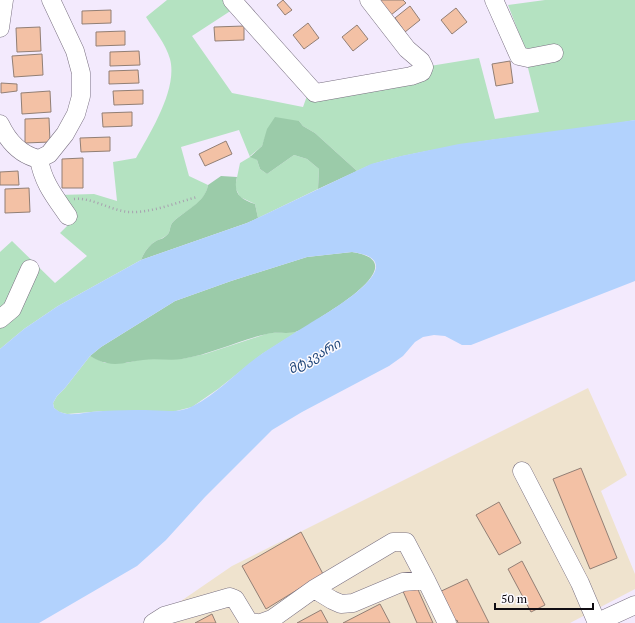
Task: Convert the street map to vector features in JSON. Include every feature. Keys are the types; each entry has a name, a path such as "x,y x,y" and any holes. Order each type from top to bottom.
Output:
{"street":[{"path":"0,28 4,0"},
{"path":"0,124 4,133 18,150 31,158 39,159 50,154 65,134 76,114 81,96 80,73 74,51 51,0"},
{"path":"232,0 315,92 411,76 422,72 424,67 421,61 407,49 369,0"},
{"path":"494,0 519,56 528,58 554,53"},
{"path":"39,159 41,172 49,189 68,216"},
{"path":"0,319 12,309 30,269"},
{"path":"522,471 580,583 597,623 635,605"},
{"path":"153,623 164,616 230,597 235,599 254,623 272,619 314,589 392,542 406,542 447,623"},
{"path":"314,589 341,604 353,603 403,582 426,580"}],"path":[{"path":"58,201 80,198 110,208 148,211 197,197"}],"shaded area":[{"path":"588,388 627,475 601,491 635,574 635,589 570,623 149,623 232,566"}],"green space":[{"path":"167,0 227,0 235,8 192,36 232,93 303,107 307,96 430,66 479,58 495,119 539,112 527,64 537,50 525,49 508,5 545,0 635,0 635,120 458,145 394,158 375,163 357,171 315,133 303,126 299,121 268,129 262,146 250,156 257,160 260,169 267,174 294,155 307,159 319,169 318,189 258,218 255,204 240,197 235,187 240,163 250,157 239,130 181,147 189,176 208,185 206,192 199,202 173,222 168,234 151,245 141,260 58,306 24,329 0,349 0,252 12,241 55,283 87,256 60,233 72,221 59,195 94,194 117,201 113,162 136,158 155,124 170,84 170,59 160,37 146,17"},
{"path":"275,117 299,121 303,126 315,133 357,171 318,189 319,169 307,159 294,155 267,174 260,169 257,160 250,157 262,146 267,129"},
{"path":"221,176 237,177 237,192 245,200 255,204 258,218 141,260 145,252 153,243 167,235 173,222 203,197 208,185"},
{"path":"352,252 369,257 375,264 373,274 366,284 355,294 310,325 298,331 291,333 267,334 204,354 182,359 148,359 112,364 90,356 101,347 175,301 231,281 307,257"},
{"path":"297,332 262,354 218,389 192,407 176,411 103,411 67,414 59,412 54,408 53,403 57,396 90,356 105,363 126,363 143,359 181,359 205,354 269,333"}],"water":[{"name":"მტკვარი","path":"635,120 635,281 471,345 462,345 445,336 434,335 423,337 415,342 403,356 389,366 302,412 272,430 205,497 166,540 137,566 39,623 0,623 0,349 24,329 58,306 141,260 247,223 371,164 459,144","holes":["352,252 370,257 376,266 372,276 362,288 332,310 263,353 220,388 193,406 176,411 119,410 72,414 63,413 54,408 53,403 57,396 90,356 101,347 175,301 231,281 307,257"]}],"building":[{"path":"283,0 292,10 285,15 277,5"},
{"path":"403,0 406,3 391,15 380,1"},
{"path":"410,6 420,20 405,32 395,18"},
{"path":"456,8 467,22 452,34 441,20"},
{"path":"111,10 111,23 82,24 82,11"},
{"path":"308,23 319,38 304,49 293,35"},
{"path":"357,25 368,39 353,51 342,37"},
{"path":"244,26 244,40 215,41 214,27"},
{"path":"40,27 41,51 17,52 16,28"},
{"path":"125,31 125,45 96,46 96,32"},
{"path":"139,51 140,65 110,66 110,52"},
{"path":"42,54 43,75 14,77 12,56"},
{"path":"510,61 513,83 496,86 492,64"},
{"path":"138,70 139,83 109,84 109,71"},
{"path":"1,83 17,84 17,91 1,93"},
{"path":"143,90 143,104 114,105 113,91"},
{"path":"50,91 51,112 22,114 21,93"},
{"path":"132,112 132,126 103,127 102,113"},
{"path":"49,118 50,142 25,143 25,119"},
{"path":"110,137 110,151 81,152 80,138"},
{"path":"226,141 232,154 205,166 199,154"},
{"path":"83,158 83,188 62,188 62,159"},
{"path":"18,171 19,185 0,185 0,172"},
{"path":"29,188 30,212 5,213 5,189"},
{"path":"581,468 617,558 590,569 553,479"},
{"path":"499,502 521,543 499,555 476,515"},
{"path":"301,532 323,574 266,609 242,566"},
{"path":"522,561 545,605 531,612 508,569"},
{"path":"467,579 489,623 458,623 457,620 452,623 435,594"},
{"path":"415,583 433,623 417,623 402,589"},
{"path":"380,604 390,623 343,623"},
{"path":"321,610 328,623 297,623"},
{"path":"212,614 216,623 195,623"}]}
